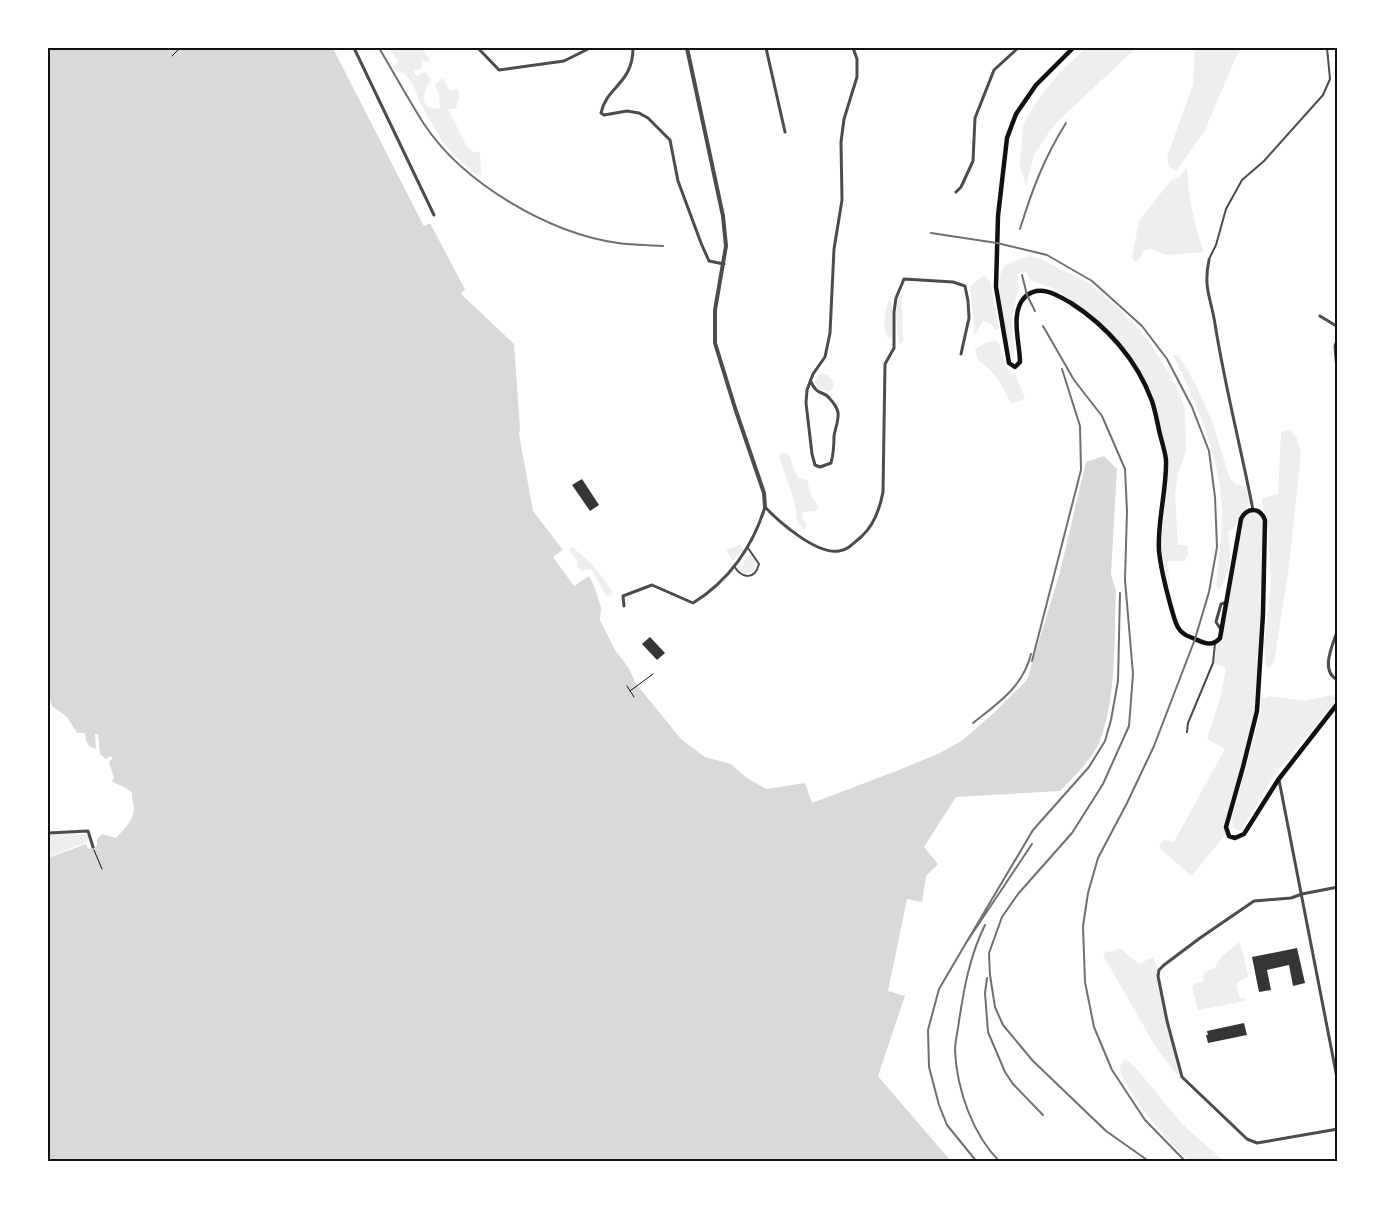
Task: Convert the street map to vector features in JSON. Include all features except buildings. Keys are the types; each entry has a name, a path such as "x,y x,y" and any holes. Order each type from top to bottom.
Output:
{"main road":[{"path":"1073,48 1036,86 1016,114 1007,138 999,215 996,287 1009,363 1015,367 1020,362 1017,323 1019,308 1024,298 1036,290 1042,290 1053,293 1089,316 1108,332 1140,375 1152,401 1166,460 1159,550 1176,626 1185,635 1208,644 1215,643 1220,638 1240,523 1246,512 1253,510 1261,513 1265,520 1263,614 1257,711 1226,827 1229,836 1235,838 1244,834 1278,780 1338,703"}],"street":[{"path":"354,48 434,216"},
{"path":"478,48 499,70 564,61 590,48"},
{"path":"633,48 629,72 602,107 602,113 604,115 627,111 639,113 648,118 670,140 678,182 701,243 709,260 724,264"},
{"path":"624,606 623,596 652,585 694,603 711,590 748,548 765,507 764,493 715,343 715,310 726,246 723,216 687,48"},
{"path":"766,48 784,132"},
{"path":"811,382 814,389 820,394 827,395 838,413 832,463 820,467 815,465 812,454 806,403 807,390 813,374 825,357 830,332 834,248 842,200 841,142 844,119 856,77 857,59 854,48"},
{"path":"956,192 961,187 973,161 975,118 994,70 1018,48"},
{"path":"1209,260 1206,286 1215,321 1219,350 1253,510"},
{"path":"765,507 789,528 814,545 833,552 841,551 866,533 881,505 883,492 885,364 894,348 896,298 904,279 953,282 965,286 969,318 961,354"},
{"path":"1320,316 1338,327"},
{"path":"1338,338 1335,346 1338,382"},
{"path":"1222,632 1216,622 1221,604 1227,601"},
{"path":"1338,629 1327,667 1330,675 1338,680"},
{"path":"1278,780 1338,1083"},
{"path":"48,832 88,831 93,848"},
{"path":"1338,887 1291,898 1254,901 1200,938 1159,970 1158,976 1167,1021 1182,1077 1247,1140 1257,1143 1338,1129"}],"lane":[{"path":"1209,260 1216,245 1226,209 1242,180 1264,161 1322,95 1330,79 1327,48"},
{"path":"734,566 745,577 755,572 758,560 748,548"},
{"path":"1187,732 1188,723 1213,663 1215,643"}],"path":[{"path":"172,56 180,48"},
{"path":"630,691 653,674"},
{"path":"627,686 634,698"},
{"path":"93,848 102,870"}],"shaded area":[{"path":"48,48 333,48 424,226 430,223 465,289 461,294 514,344 519,434 533,511 563,550 553,557 574,586 589,576 601,608 600,620 615,650 628,667 637,685 681,739 705,757 731,764 747,778 766,789 805,783 812,803 940,753 963,740 996,711 1027,680 1060,572 1086,462 1104,456 1117,469 1111,575 1116,590 1114,668 1109,707 1099,743 1087,762 1060,791 956,797 924,847 938,864 926,876 922,902 907,899 888,991 905,996 878,1076 951,1161 48,1161 48,858 86,844 88,849 97,846 97,839 102,834 116,838 130,821 134,809 132,793 112,781 114,778 109,762 113,758 110,756 106,759 100,754 98,734 95,734 96,749 89,746 85,733 77,733 67,717 52,706 48,699"},
{"path":"389,48 426,48 424,51 430,60 427,62 422,60 422,68 414,71 415,75 418,76 425,71 431,80 424,95 424,100 428,107 440,108 439,94 435,85 443,78 450,91 457,89 460,96 458,103 455,109 448,109 467,147 474,153 480,151 481,175 478,176 457,158 442,141 420,103 413,84 404,73 397,72 393,66 399,62"},
{"path":"1086,48 1136,48 1059,120 1049,132 1034,155 1026,186 1020,166 1023,125 1035,104 1060,72"},
{"path":"1195,48 1242,48 1235,59 1205,130 1176,171 1169,166 1167,157 1193,85"},
{"path":"1187,167 1192,210 1204,252 1166,255 1152,249 1143,251 1140,259 1135,262 1132,258 1139,221 1172,179 1179,177"},
{"path":"1029,256 1041,259 1087,282 1107,298 1131,320 1148,340 1177,388 1185,409 1186,451 1178,473 1175,495 1178,545 1187,545 1188,554 1185,561 1167,561 1171,595 1161,551 1168,459 1154,400 1142,373 1110,330 1055,289 1030,280 1026,271 1017,274 1019,287 1012,316 1013,360 1002,312 1000,297 1001,273 1009,263"},
{"path":"985,275 991,284 999,330 983,321 975,335 970,286"},
{"path":"902,292 903,341 899,344 896,311"},
{"path":"889,300 892,304 892,336 888,338 885,330 885,319"},
{"path":"996,340 1005,365 1016,376 1025,399 1011,403 1000,382 978,359 975,349 987,342"},
{"path":"1173,355 1179,356 1195,383 1212,421 1230,479 1237,485 1246,486 1251,503 1242,512 1235,527 1228,532 1230,562 1219,590 1216,586 1222,518 1218,477 1203,423"},
{"path":"819,374 827,375 834,382 832,390 828,392 817,387 815,382"},
{"path":"1290,430 1297,438 1301,452 1289,567 1274,662 1270,667 1266,667 1264,644 1271,584 1267,517 1262,507 1262,498 1278,494 1281,432"},
{"path":"783,452 789,456 798,478 807,480 811,495 819,508 812,512 803,513 802,518 807,526 804,530 796,519 793,497 779,455"},
{"path":"1253,510 1265,520 1257,711 1226,827 1227,833 1191,876 1159,847 1164,840 1174,842 1225,749 1207,739 1220,699 1226,668 1213,663 1215,643 1218,641 1241,519"},
{"path":"739,545 744,549 732,560 726,550"},
{"path":"572,547 599,573 608,585 612,595 606,596 592,570 588,569 582,572 577,566 578,562 569,550"},
{"path":"750,553 755,559 755,566 753,571 746,574 739,569"},
{"path":"1337,694 1337,699 1275,774 1242,829 1239,831 1233,828 1232,818 1261,711 1261,696 1264,699 1269,696 1305,701"},
{"path":"54,834 86,834 89,839 87,842 48,857 48,836"},
{"path":"1240,943 1248,977 1238,982 1236,986 1240,998 1245,998 1245,1001 1198,1010 1192,986 1203,982 1204,973 1215,968 1220,958"},
{"path":"1120,948 1139,964 1153,957 1159,972 1180,1073 1177,1075 1157,1049 1103,955 1106,951 1110,952"},
{"path":"1125,1059 1136,1068 1182,1124 1224,1161 1193,1162 1175,1148 1151,1120 1123,1078 1120,1069"}],"pier":[{"path":"333,48 336,48 425,223 433,222 424,226"},
{"path":"881,1075 954,1162 951,1161 878,1076"}],"railway":[{"path":"379,48 424,124 441,146 484,185 536,217 564,228 618,243 663,246"},
{"path":"1020,229 1039,175 1066,123"},
{"path":"931,233 997,243 1047,255 1092,281 1142,326 1167,359 1192,407 1209,451 1215,497 1217,547 1209,592 1195,639 1154,746 1098,858 1088,893 1083,926 1085,982 1094,1027 1112,1070 1145,1120 1186,1162"},
{"path":"1022,275 1027,295 1035,311"},
{"path":"1043,326 1074,380 1102,416 1125,469 1127,511 1125,580 1133,674 1129,726 1103,784 1072,833 1018,894 1002,917 989,953 990,975 995,1007 1003,1025 1033,1061 1106,1131 1150,1162"},
{"path":"1032,661 1081,470 1080,426 1062,369"},
{"path":"1032,844 966,943 1033,830 1089,767 1105,741 1118,681 1120,593"},
{"path":"973,723 1008,694 1022,676 1031,654"},
{"path":"985,925 975,948 968,972 955,1051 959,1080 974,1125 990,1151 1000,1162"},
{"path":"966,943 939,989 928,1030 929,1067 939,1105 947,1125 977,1162"},
{"path":"987,978 985,993 988,1032 1005,1072 1013,1084 1043,1115"}]}
